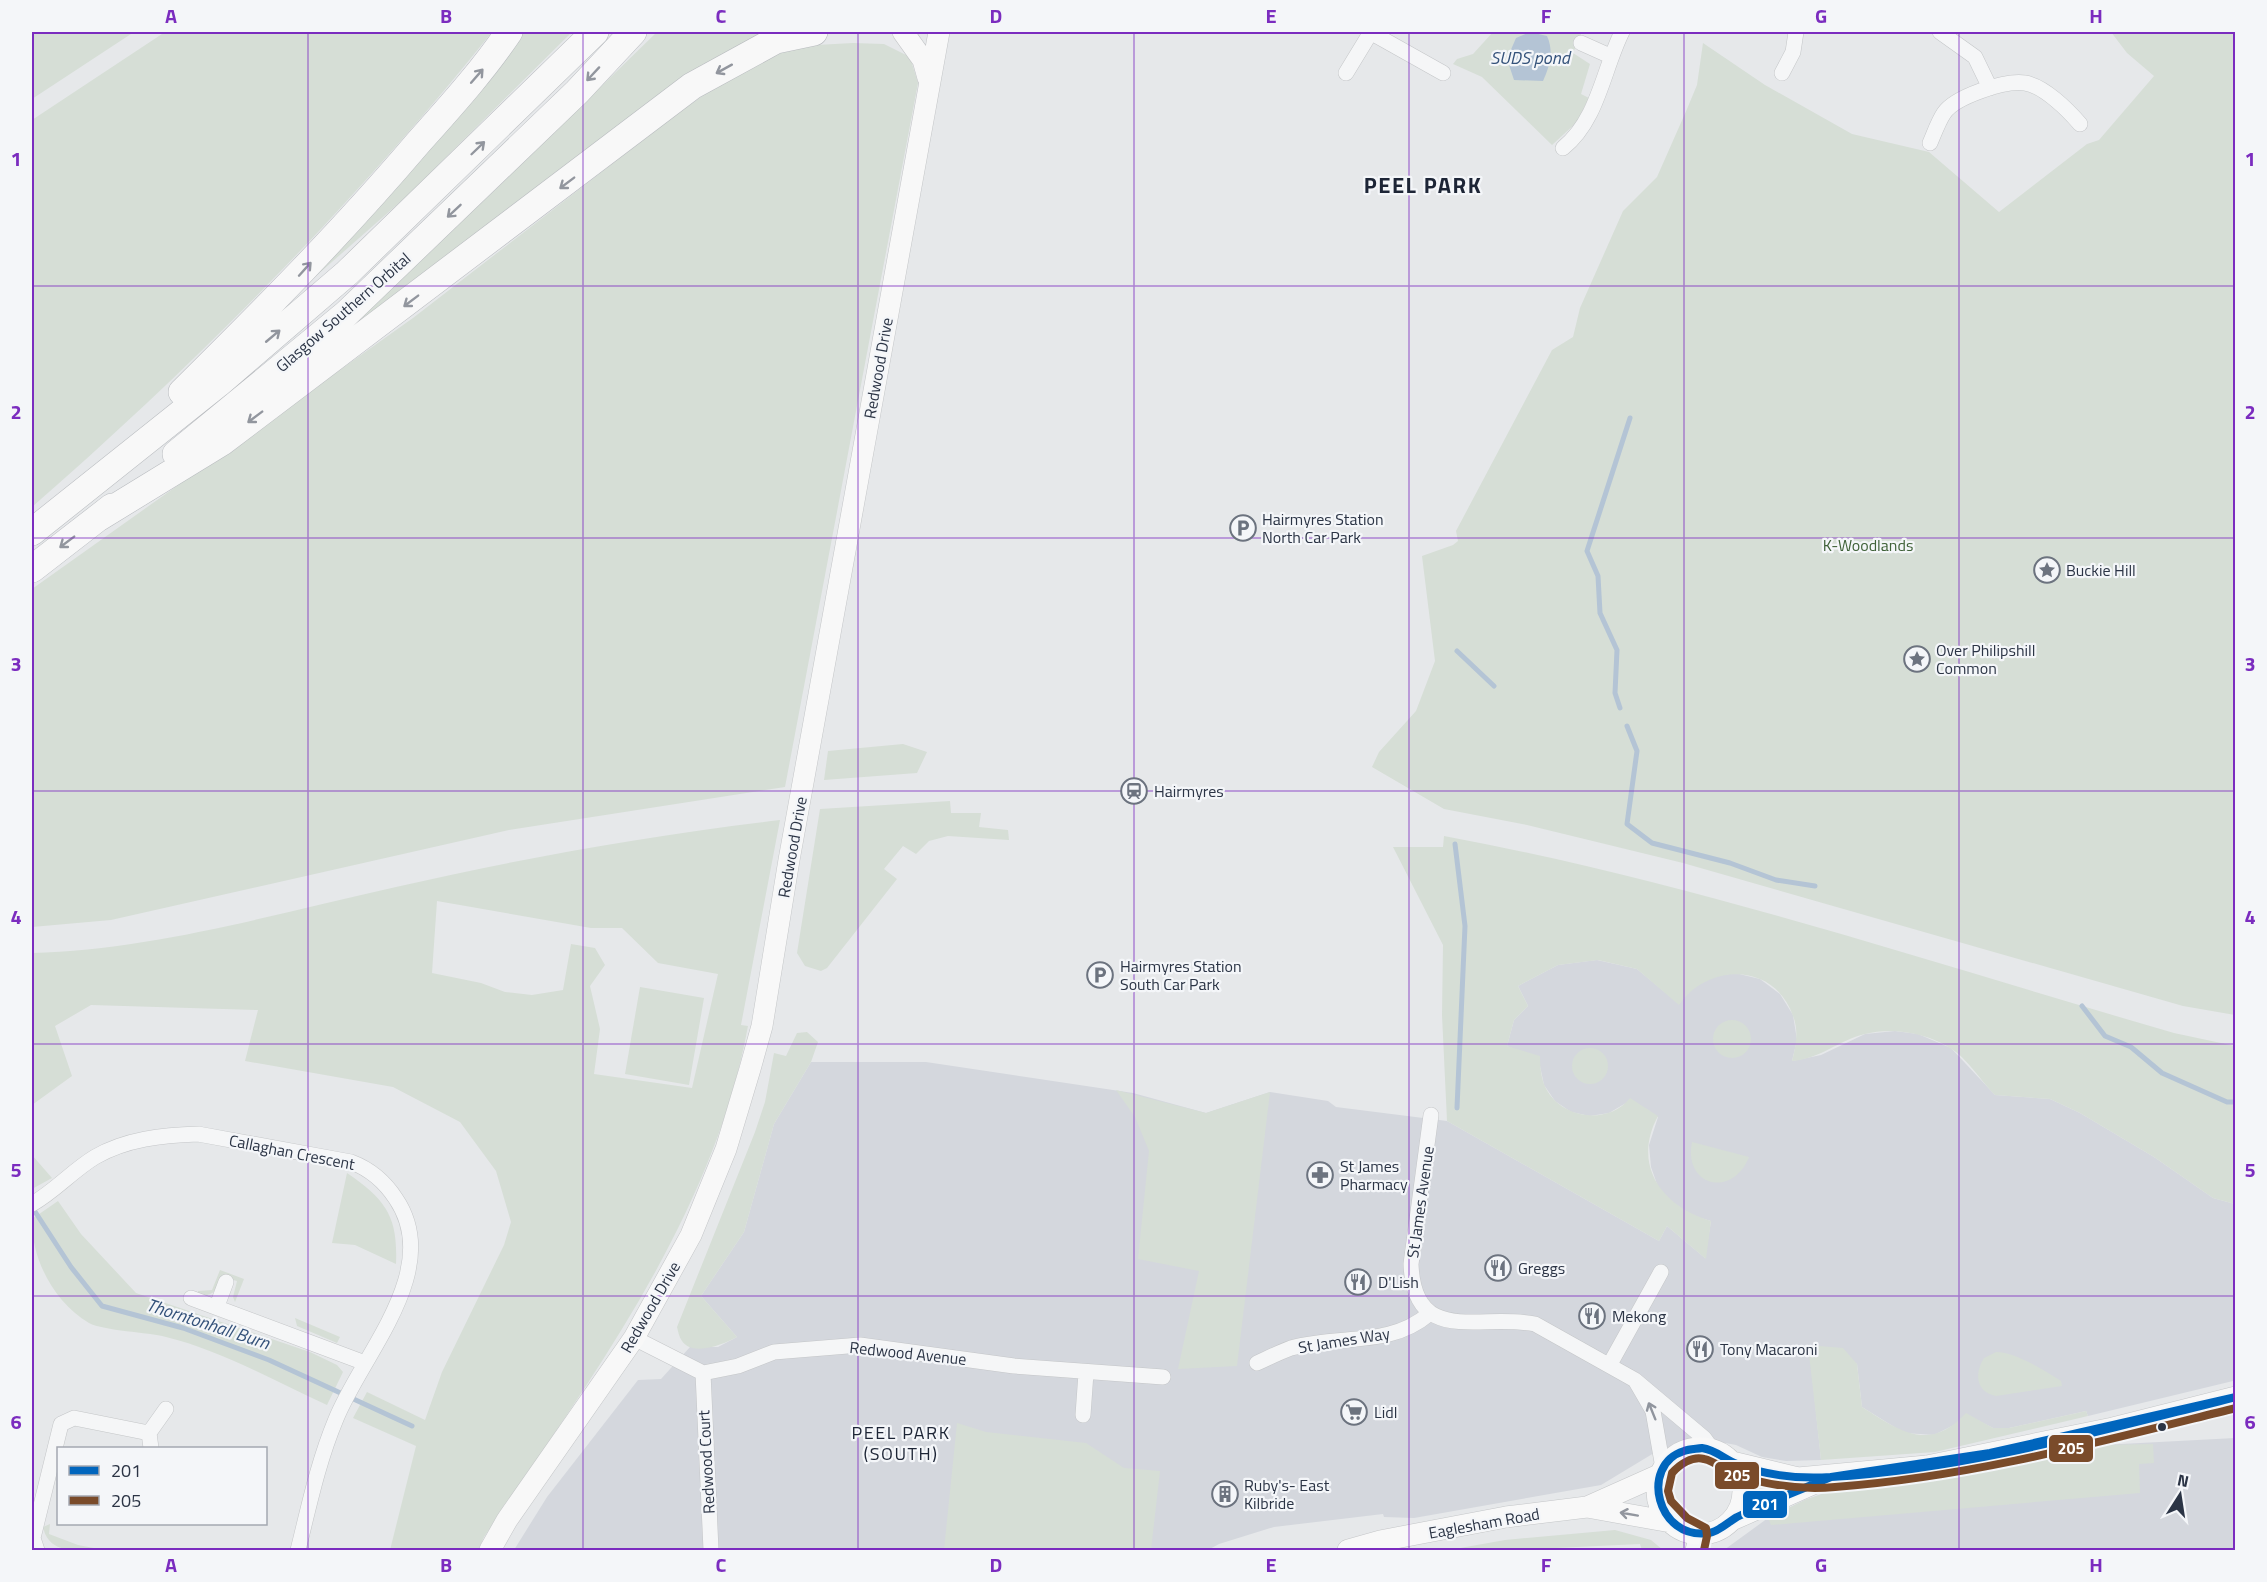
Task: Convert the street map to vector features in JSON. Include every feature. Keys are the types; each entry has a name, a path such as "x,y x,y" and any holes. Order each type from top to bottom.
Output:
{"highway":[{"path":"86,489 295,280 472,81 509,32"},
{"name":"Glasgow Southern Orbital","path":"32,532 219,383 347,273 595,32"},
{"name":"Glasgow Southern Orbital","path":"32,569 98,518 346,314 577,92 633,32"},
{"path":"98,518 222,442 692,86 776,40 814,32"}],"street":[{"path":"902,32 915,32"},
{"name":"Redwood Drive","path":"902,32 924,60 928,82"},
{"name":"Redwood Drive","path":"490,1551 507,1520 634,1338 691,1235 726,1149 762,1026 789,860 928,82 939,32"},
{"path":"1346,73 1371,32 1443,73"},
{"path":"1563,148 1575,138 1593,108 1610,56 1622,32"},
{"path":"1782,73 1793,52 1796,32"},
{"path":"1940,32 1975,57 1990,88"},
{"path":"1581,43 1610,56"},
{"path":"1930,143 1943,114 1957,100 1990,88 2024,82 2065,105 2080,124"},
{"name":"St James Avenue","path":"1429,1314 1420,1304 1412,1283 1411,1264 1431,1115"},
{"name":"Callaghan Crescent","path":"32,1204 52,1192 97,1156 120,1146 174,1135 198,1134 361,1165 384,1183 401,1206 409,1226 412,1248 408,1274 399,1299 338,1415 322,1457 298,1551"},
{"path":"1610,1364 1661,1272"},
{"path":"217,1306 226,1282"},
{"path":"191,1298 365,1363"},
{"path":"1429,1314 1456,1321 1520,1321 1535,1324 1635,1380 1704,1438 1712,1449 1732,1462 1798,1478 1927,1466 2021,1448 2235,1397"},
{"name":"St James Way","path":"1257,1363 1293,1348 1384,1337 1406,1330 1429,1314"},
{"path":"634,1338 703,1373"},
{"name":"Redwood Avenue","path":"703,1373 738,1366 774,1352 860,1345 1086,1373 1163,1377"},
{"name":"Redwood Court","path":"703,1373 711,1551"},
{"path":"1083,1415 1086,1373"},
{"path":"1635,1380 1653,1411 1662,1471"},
{"path":"37,1551 33,1538 61,1424 74,1418 150,1441 166,1409"},
{"path":"1712,1449 1686,1450 1673,1457 1662,1471 1658,1482 1658,1497 1662,1511 1671,1522 1695,1542 1732,1520 1831,1476"},
{"path":"1732,1462 1743,1484 1743,1497 1732,1520"},
{"name":"Eaglesham Road","path":"1587,1507 1662,1471"},
{"name":"Eaglesham Road","path":"1348,1551 1380,1542 1495,1519 1587,1507 1671,1522"}],"shaded area":[{"path":"1597,960 1637,969 1679,1004 1689,990 1711,977 1735,973 1760,979 1780,994 1793,1015 1797,1040 1792,1061 1821,1055 1865,1034 1895,1031 1918,1034 1951,1048 1995,1095 2050,1099 2080,1113 2154,1157 2213,1198 2235,1204 2235,1377 2233,1381 2088,1416 2086,1411 2009,1428 1993,1428 1981,1422 1956,1424 1934,1435 1904,1433 1862,1407 1857,1364 1809,1345 1821,1460 1786,1461 1762,1457 1736,1445 1693,1437 1654,1453 1601,1485 1414,1518 1384,1517 1383,1514 1274,1527 1219,1544 1208,1550 514,1550 547,1497 638,1380 661,1379 690,1347 718,1347 737,1337 701,1296 744,1232 774,1124 811,1062 926,1062 1133,1093 1206,1113 1270,1092 1328,1101 1336,1107 1447,1121 1659,1241 1667,1226 1705,1258 1711,1221 1690,1215 1672,1204 1658,1187 1651,1167 1649,1145 1658,1117 1626,1103 1609,1113 1590,1116 1571,1112 1555,1101 1544,1085 1540,1066 1507,1046 1514,1020 1528,1006 1518,986 1558,965"},
{"path":"2235,1438 2235,1550 1724,1550 1768,1518 1805,1500 1839,1488 1936,1478 2102,1445"}],"green space":[{"path":"32,32 134,32 32,99"},
{"path":"165,32 492,32 386,158 272,280 154,397 32,507 32,120"},
{"path":"519,32 572,32 408,195 274,313"},
{"path":"657,32 783,32 312,358 495,190"},
{"path":"1493,32 1582,32 1573,53 1590,64 1581,94 1589,98 1576,123 1552,145 1482,77 1453,64 1457,59 1473,54"},
{"name":"K-Woodlands","path":"2111,32 2235,32 2235,1015 2183,1006 1683,863 1527,825 1444,809 1372,767 1379,752 1416,711 1435,661 1422,556 1458,541 1456,531 1552,350 1573,337 1580,308 1623,211 1657,177 1697,85 1703,43 1765,85 1852,134 1929,152 1999,212 2087,144 2099,140 2154,76 2127,53"},
{"path":"884,44 910,57 918,83 785,787 509,830 111,920 32,927 32,589 413,318 674,116 738,71 798,46"},
{"path":"903,744 927,752 917,773 824,780 828,751"},
{"path":"950,801 951,813 981,813 979,827 1008,830 1009,840 948,836 929,841 916,854 903,846 884,869 897,879 827,968 821,971 805,966 797,953 820,809"},
{"path":"780,820 741,1025 748,1026 731,1097 707,1165 677,1230 643,1294 605,1357 484,1537 478,1550 390,1550 416,1446 353,1418 367,1392 425,1420 442,1372 504,1245 511,1222 496,1171 460,1122 393,1087 245,1061 258,1010 91,1005 55,1026 72,1076 32,1105 32,953 123,945 169,938 491,866 635,840","holes":["437,901 591,928 622,928 658,963 718,974 692,1088 594,1074 600,1029 590,986 605,965 595,948 571,944 563,990 532,995 505,992 481,983 432,973"]},
{"path":"1444,836 1629,876 1720,900 2174,1033 2235,1046 2235,1204 2213,1198 2154,1157 2080,1113 2050,1099 1995,1095 1956,1052 1931,1038 1898,1031 1876,1032 1856,1037 1812,1057 1792,1061 1796,1038 1793,1016 1784,999 1772,986 1757,978 1740,975 1724,976 1707,981 1692,991 1679,1005 1637,969 1598,960 1558,965 1518,986 1528,1006 1514,1020 1507,1046 1540,1056 1544,1084 1550,1096 1571,1111 1583,1115 1609,1113 1630,1098 1658,1116 1651,1134 1648,1152 1650,1168 1656,1182 1679,1206 1711,1221 1706,1259 1667,1226 1659,1241 1447,1121 1442,1015 1443,945 1393,847 1443,847"},
{"path":"640,987 704,998 689,1085 625,1074"},
{"path":"1732,1020 1746,1025 1751,1039 1746,1053 1732,1058 1718,1053 1713,1039 1718,1025"},
{"path":"807,1032 818,1042 811,1062 774,1124 744,1232 701,1296 737,1337 709,1348 687,1346 679,1336 677,1327 755,1132 765,1102 774,1053 786,1056 797,1033"},
{"path":"1590,1048 1603,1053 1608,1066 1603,1079 1590,1084 1577,1079 1572,1066 1577,1053"},
{"path":"1116,1090 1206,1113 1270,1092 1237,1366 1178,1369 1199,1271 1138,1259 1149,1151 1135,1117"},
{"path":"1692,1142 1749,1157 1732,1179 1711,1182 1695,1169 1691,1157"},
{"path":"32,1155 52,1178 32,1189"},
{"path":"347,1173 371,1192 387,1211 395,1233 396,1264 355,1245 332,1243"},
{"path":"58,1201 81,1234 136,1293 310,1352 337,1365 343,1372 327,1405 207,1350 166,1337 96,1326 76,1314 65,1304 47,1278 40,1264 33,1234 32,1219"},
{"path":"220,1270 244,1279 235,1302 233,1297 237,1281 222,1277 214,1292 208,1295 198,1295 198,1291 212,1290"},
{"path":"295,1318 340,1337 337,1343 297,1326"},
{"path":"1808,1345 1843,1348 1857,1364 1862,1407 1889,1424 1914,1434 1927,1435 1939,1432 1966,1413 1993,1428 2009,1428 2086,1411 2088,1416 1935,1452 1821,1460"},
{"path":"1996,1352 2012,1355 2030,1363 2061,1381 2062,1386 1996,1396 1989,1394 1981,1386 1979,1370 1984,1358"},
{"path":"957,1423 986,1432 1086,1443 1124,1468 1160,1471 1151,1550 944,1550"},
{"path":"2153,1444 2154,1463 2139,1464 2140,1493 1771,1525 1768,1518 1805,1500 1839,1488 1936,1478 2102,1445"},
{"path":"50,1524 49,1534 78,1545 104,1550 76,1550 59,1547 46,1536 43,1527"},
{"path":"1615,1530 1651,1540 1663,1550 1642,1550 1640,1544 1513,1550 1449,1550 1505,1540"}],"water":[{"name":"SUDS pond","path":"1530,32 1547,36 1549,42 1550,58 1543,81 1514,80 1507,59 1516,38"}],"waterway":[{"path":"1620,708 1615,693 1617,650 1600,613 1598,576 1587,551 1630,418"},
{"path":"1457,651 1494,686"},
{"path":"1627,726 1637,751 1627,824 1652,843 1730,863 1776,880 1815,886"},
{"path":"1455,844 1465,926 1457,1108"},
{"path":"2082,1006 2105,1036 2131,1047 2162,1073 2227,1102 2236,1102"},
{"name":"Thorntonhall Burn","path":"32,1207 71,1267 102,1306 183,1328 269,1360 412,1426"}],"transit line":[{"name":"201","path":"1831,1477 1990,1453 2236,1397"},
{"name":"201","path":"1831,1477 1882,1473 1984,1457 2086,1435 2236,1397"},
{"name":"205","path":"1704,1550 1706,1528 1687,1518 1671,1501 1668,1491 1672,1473 1691,1460 1700,1458 1708,1460 1736,1475 1760,1482 1810,1488 1835,1487 1886,1482 1987,1466 2087,1445 2236,1408"},
{"name":"201","path":"1702,1448 1737,1464 1771,1474 1807,1478 1831,1477 1737,1517 1713,1532 1691,1532 1677,1526 1666,1514 1660,1500 1658,1485 1662,1471 1670,1459 1684,1451 1702,1448"}],"place":[{"name":"Hairmyres Station North Car Park","path":"1243,528"},
{"name":"Buckie Hill","path":"2047,570"},
{"name":"Over Philipshill Common","path":"1917,659"},
{"name":"Hairmyres","path":"1134,791"},
{"name":"Hairmyres Station South Car Park","path":"1100,975"},
{"name":"St James Pharmacy","path":"1320,1175"},
{"name":"Greggs","path":"1498,1268"},
{"name":"D'Lish","path":"1358,1282"},
{"name":"Mekong","path":"1592,1316"},
{"name":"Tony Macaroni","path":"1700,1349"},
{"name":"Lidl","path":"1354,1412"},
{"name":"Ruby's- East Kilbride","path":"1225,1494"}],"district":[{"name":"PEEL PARK","path":"1423,185"},
{"name":"PEEL PARK (SOUTH)","path":"901,1443"}]}
